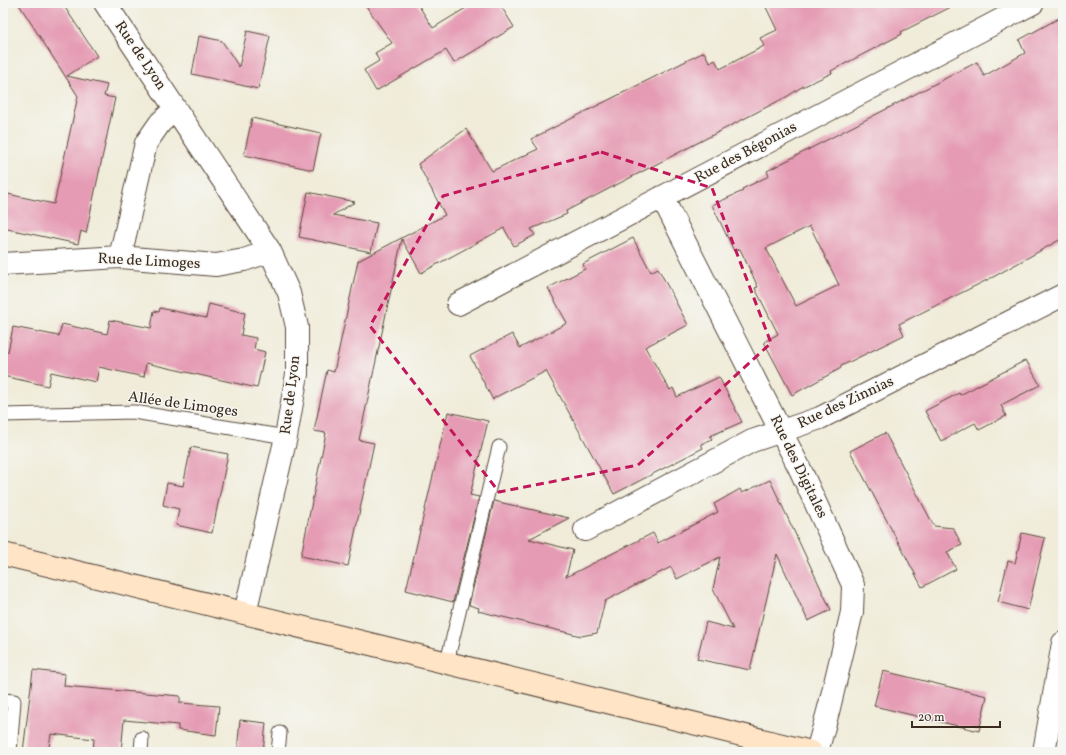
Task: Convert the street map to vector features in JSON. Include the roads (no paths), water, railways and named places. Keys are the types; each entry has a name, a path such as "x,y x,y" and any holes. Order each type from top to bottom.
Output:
{"main road":[{"path":"3,554 811,752"}],"street":[{"name":"Rue de Lyon","path":"105,3 270,251 289,293 297,327 297,374 286,437 245,613"},
{"name":"Rue des Bégonias","path":"458,304 1033,3"},
{"path":"120,257 146,143 160,123 175,109"},
{"name":"Rue des Digitales","path":"662,197 782,432 853,585 852,612 817,752"},
{"name":"Rue de Limoges","path":"3,264 120,257 216,265 244,260 270,251"},
{"name":"Rue des Zinnias","path":"585,530 752,441 820,418 1063,295"},
{"path":"1044,752 1063,643"}],"lane":[{"name":"Allée de Limoges","path":"3,415 134,412 286,437"},
{"path":"447,662 499,447"},
{"path":"3,700 14,701 10,752"},
{"path":"278,752 280,732"},
{"path":"141,752 142,738"}]}
